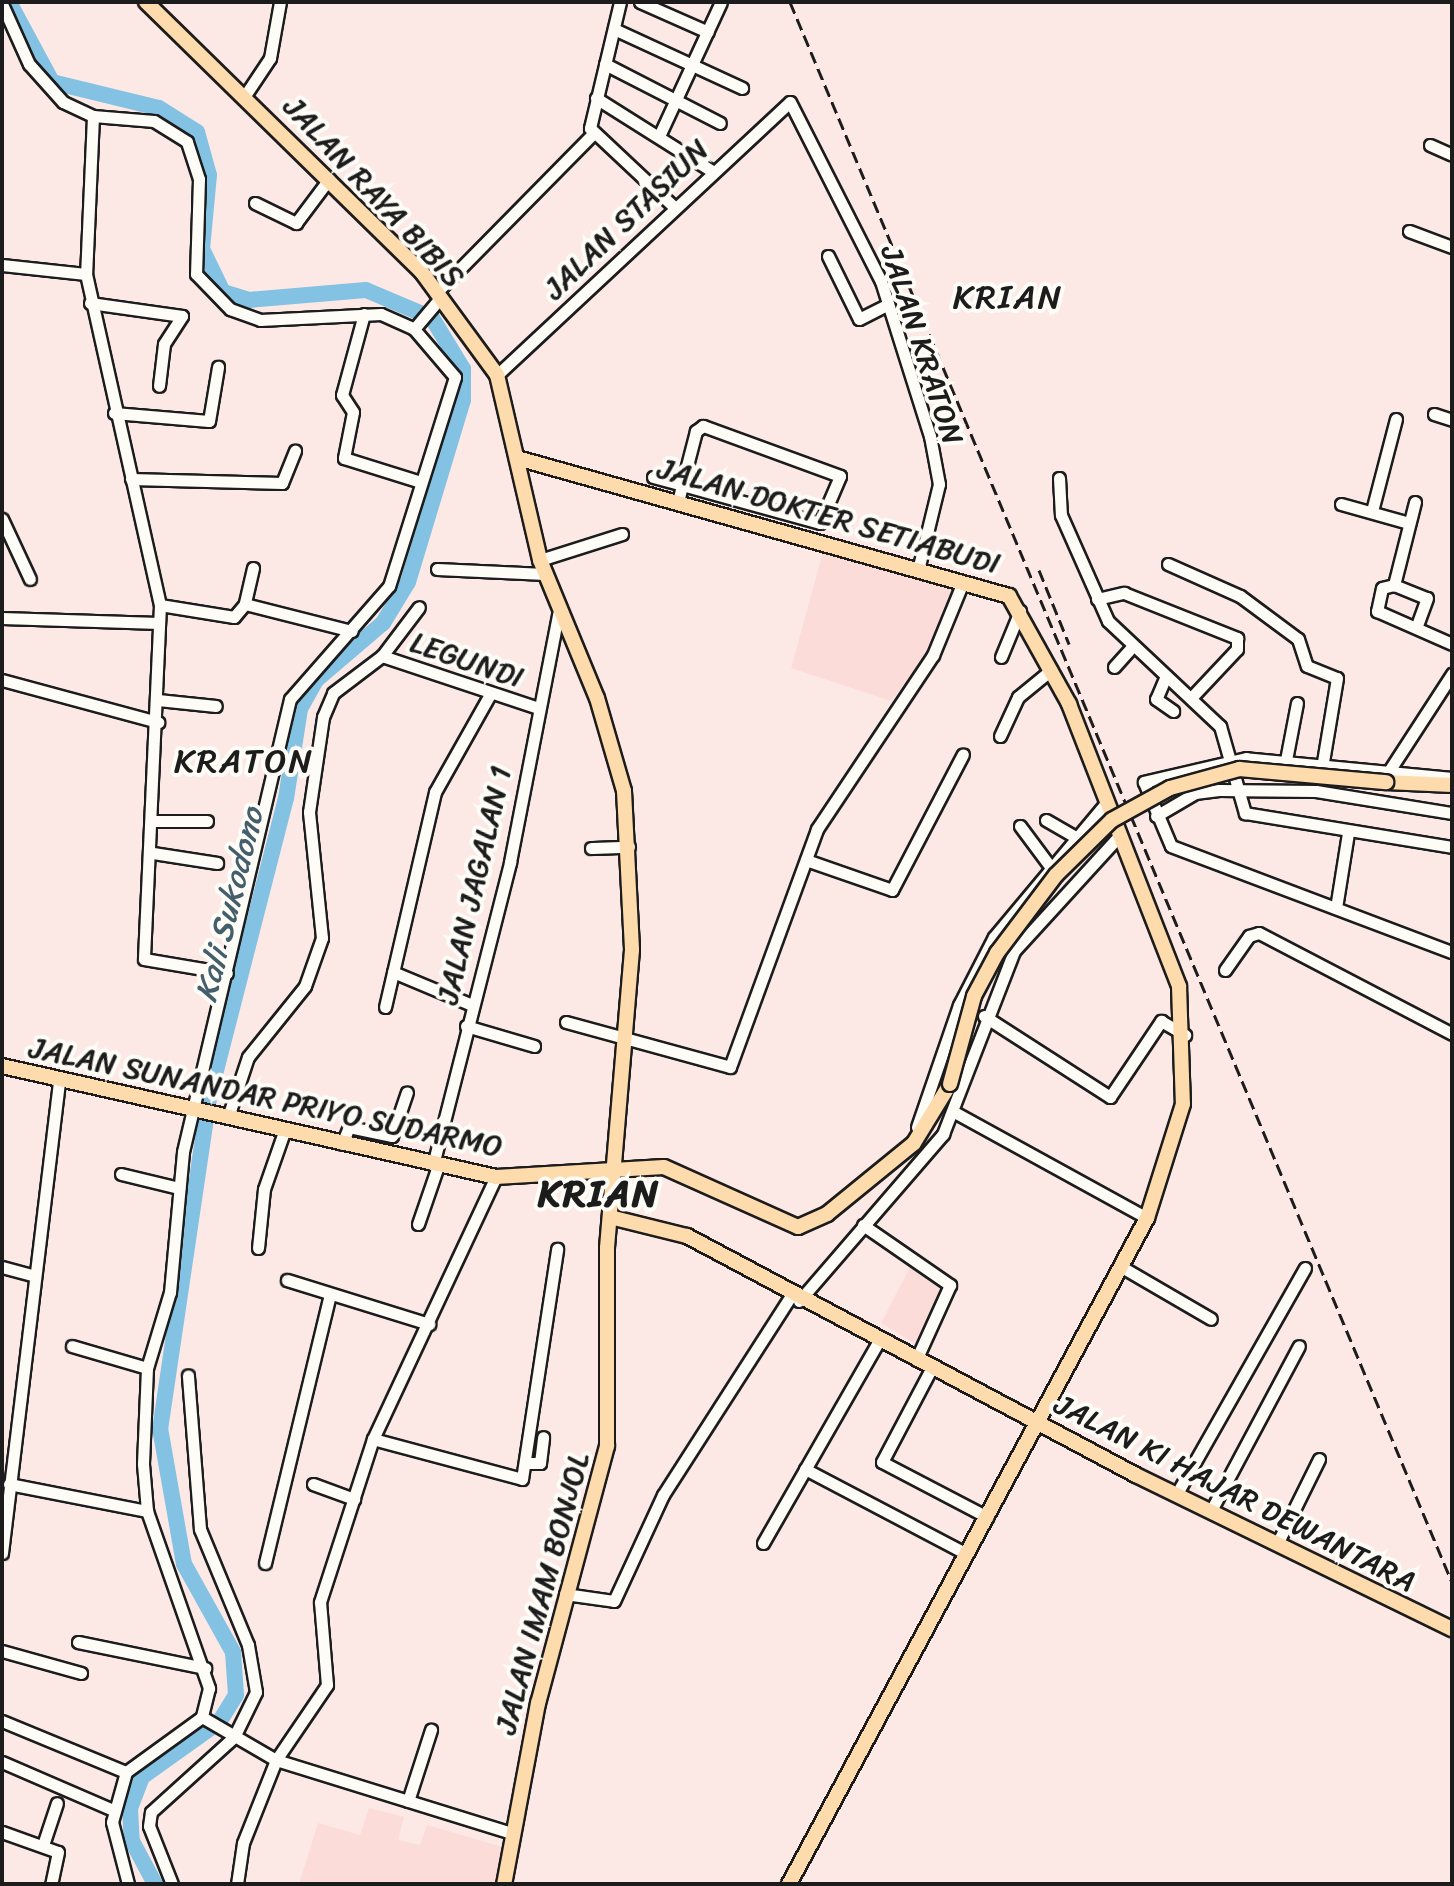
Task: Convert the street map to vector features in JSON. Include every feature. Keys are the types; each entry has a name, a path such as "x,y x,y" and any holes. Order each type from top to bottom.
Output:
{"main road":[{"name":"JALAN RAYA BIBIS","path":"146,2 246,94 439,294 497,375 542,567 558,614 607,730 629,847"},
{"name":"JALAN DOKTER SETIABUDI","path":"517,458 680,491 918,570 1009,596 1051,670 1169,952 1186,1036 1183,1104 1147,1218 789,1884"},
{"path":"886,1169 929,1124 950,1084 974,996 997,953 1056,875 1112,820 1170,788 1239,769 1388,776 1452,785"},
{"name":"JALAN IMAM BONJOL","path":"504,1884 509,1832 565,1594 607,1446 610,1217 627,1037 629,847"},
{"name":"JALAN SUNANDAR PRIYO SUDARMO","path":"2,1066 435,1166 496,1177 664,1167 798,1227 886,1169"},
{"name":"JALAN KI HAJAR DEWANTARA","path":"610,1217 676,1231 931,1369 1038,1418 1452,1621"},
{"name":"JALAN KI HAJAR DEWANTARA","path":"1038,1418 1452,1629"}],"street":[{"path":"246,94 270,58 280,2"},
{"path":"415,327 439,294 594,133 596,98 620,2"},
{"path":"640,2 708,32"},
{"path":"660,134 721,2"},
{"path":"2,4 39,78 93,116 167,126 191,149 199,179 196,274 230,309 260,320 364,314 415,327 455,377 418,481 389,586 290,699 179,1188 170,1292 147,1368 147,1511 205,1668 205,1718"},
{"path":"614,29 742,88"},
{"path":"605,64 720,123"},
{"path":"596,98 660,134 712,171"},
{"name":"JALAN STASIUN","path":"497,375 712,171 790,102"},
{"name":"JALAN KRATON","path":"790,102 881,281 884,306 928,430 939,484 918,570"},
{"path":"93,116 86,274 114,413 160,605 153,853 145,961 227,973"},
{"path":"594,133 674,207"},
{"path":"1430,145 1452,155"},
{"path":"255,203 296,223 329,179"},
{"path":"1409,231 1452,247"},
{"path":"828,256 859,319 884,306"},
{"path":"2,265 86,274"},
{"path":"90,303 182,316 164,344 159,386"},
{"path":"364,314 342,395 353,412 344,458 418,481"},
{"path":"114,413 209,421 218,367"},
{"path":"1434,414 1452,420"},
{"path":"1372,511 1396,419"},
{"path":"653,477 680,491 820,523 840,476 703,426 680,491"},
{"path":"131,479 282,483 295,451"},
{"path":"1059,478 1061,515 1097,599 1132,647 1220,726 1248,815 1452,847"},
{"path":"1394,585 1415,502"},
{"path":"1341,504 1409,523"},
{"path":"2,519 30,579"},
{"path":"437,569 542,567 622,534"},
{"path":"1168,564 1240,596 1262,617 1298,639 1307,666 1337,678 1323,762"},
{"path":"160,605 234,617 245,604 253,568"},
{"path":"566,1022 728,1068 806,860 887,713 933,655 963,582"},
{"path":"1417,626 1427,598 1394,585 1382,588 1376,608 1452,644"},
{"path":"1097,599 1124,593 1237,638 1237,649 1191,698"},
{"path":"245,604 352,631"},
{"path":"225,1116 248,1057 305,986 322,938 309,812 323,717 333,693 382,656 419,607"},
{"path":"1001,657 1020,611"},
{"name":"JALAN JAGALAN 1","path":"418,1224 510,862 558,614"},
{"path":"2,618 159,623"},
{"path":"1114,667 1132,647"},
{"name":"LEGUNDI","path":"382,656 489,696 538,708"},
{"path":"1000,736 1018,697 1051,670"},
{"path":"1388,776 1452,674"},
{"path":"1166,676 1156,699 1173,711"},
{"path":"2,680 158,722"},
{"path":"385,1007 435,792 489,696"},
{"path":"158,700 216,706"},
{"path":"1286,760 1297,703"},
{"path":"806,860 892,890 963,754"},
{"path":"1452,778 1388,776 1323,762 1286,760 1234,763 1144,782 1171,846 1452,952"},
{"path":"1156,814 1195,793 1237,785 1377,796 1452,813"},
{"path":"565,1594 614,1601 663,1495 795,1298 863,1225 956,1113 1006,945 1049,865 1072,835 1109,807"},
{"path":"1046,820 1072,835"},
{"path":"154,821 207,821"},
{"path":"1020,826 1049,865"},
{"path":"1336,908 1348,833"},
{"path":"886,1169 920,1122 959,1005 1006,945 1119,834"},
{"path":"591,848 629,847"},
{"path":"153,853 217,863"},
{"path":"1225,970 1259,933 1452,1034"},
{"path":"393,972 472,1005"},
{"path":"984,1016 1110,1097 1161,1021 1186,1036"},
{"path":"466,1026 534,1046"},
{"path":"2,1547 32,1275 59,1080"},
{"path":"342,1144 349,1127 392,1136 407,1092"},
{"path":"956,1113 1147,1218"},
{"path":"258,1248 264,1189 284,1132"},
{"path":"121,1174 179,1188"},
{"path":"237,1884 243,1843 276,1760 329,1678 320,1602 373,1439 496,1177"},
{"path":"863,1225 949,1282 916,1360"},
{"path":"532,1464 537,1355 557,1249"},
{"path":"1120,1266 1211,1319"},
{"path":"2,1267 32,1275"},
{"path":"1180,1488 1305,1268"},
{"path":"287,1280 429,1324"},
{"path":"265,1563 330,1295"},
{"path":"763,1543 878,1342"},
{"path":"72,1346 147,1368"},
{"path":"1214,1505 1299,1346"},
{"path":"931,1369 882,1463 987,1517"},
{"path":"172,1884 149,1826 151,1812 232,1735 256,1692 229,1594 200,1529 188,1375"},
{"path":"373,1439 520,1480 532,1464 543,1437"},
{"path":"1280,1538 1319,1459"},
{"path":"805,1469 967,1554"},
{"path":"9,1484 147,1511"},
{"path":"313,1484 354,1499"},
{"path":"78,1642 205,1668"},
{"path":"2,1651 81,1673"},
{"path":"205,1718 276,1760 509,1832"},
{"path":"128,1884 113,1810 126,1772 205,1718"},
{"path":"2,1721 126,1772"},
{"path":"408,1801 431,1730"},
{"path":"2,1762 113,1810"},
{"path":"43,1845 57,1803"},
{"path":"2,1832 43,1845 59,1855 51,1884"}],"shaded area":[{"path":"823,552 961,590 942,638 891,701 791,668"},
{"path":"910,1267 943,1291 914,1343 881,1323"},
{"path":"369,1808 404,1817 398,1840 420,1845 427,1825 503,1847 498,1884 299,1884 318,1823 360,1835"}],"waterway":[{"name":"Kali Sukodono","path":"9,2 52,82 159,108 197,132 209,175 202,249 223,292 249,300 366,290 432,318 463,369 463,400 408,582 383,623 316,680 300,709 286,798 209,1098 160,1428 184,1564 233,1652 236,1695 219,1722 142,1777 130,1808 132,1841 155,1884"}],"railway":[{"path":"790,2 1452,1582"},
{"path":"1039,570 1069,644"}],"district":[{"name":"KRIAN","path":"1008,298"},
{"name":"KRATON","path":"244,762"},
{"name":"KRIAN","path":"599,1194"}]}
